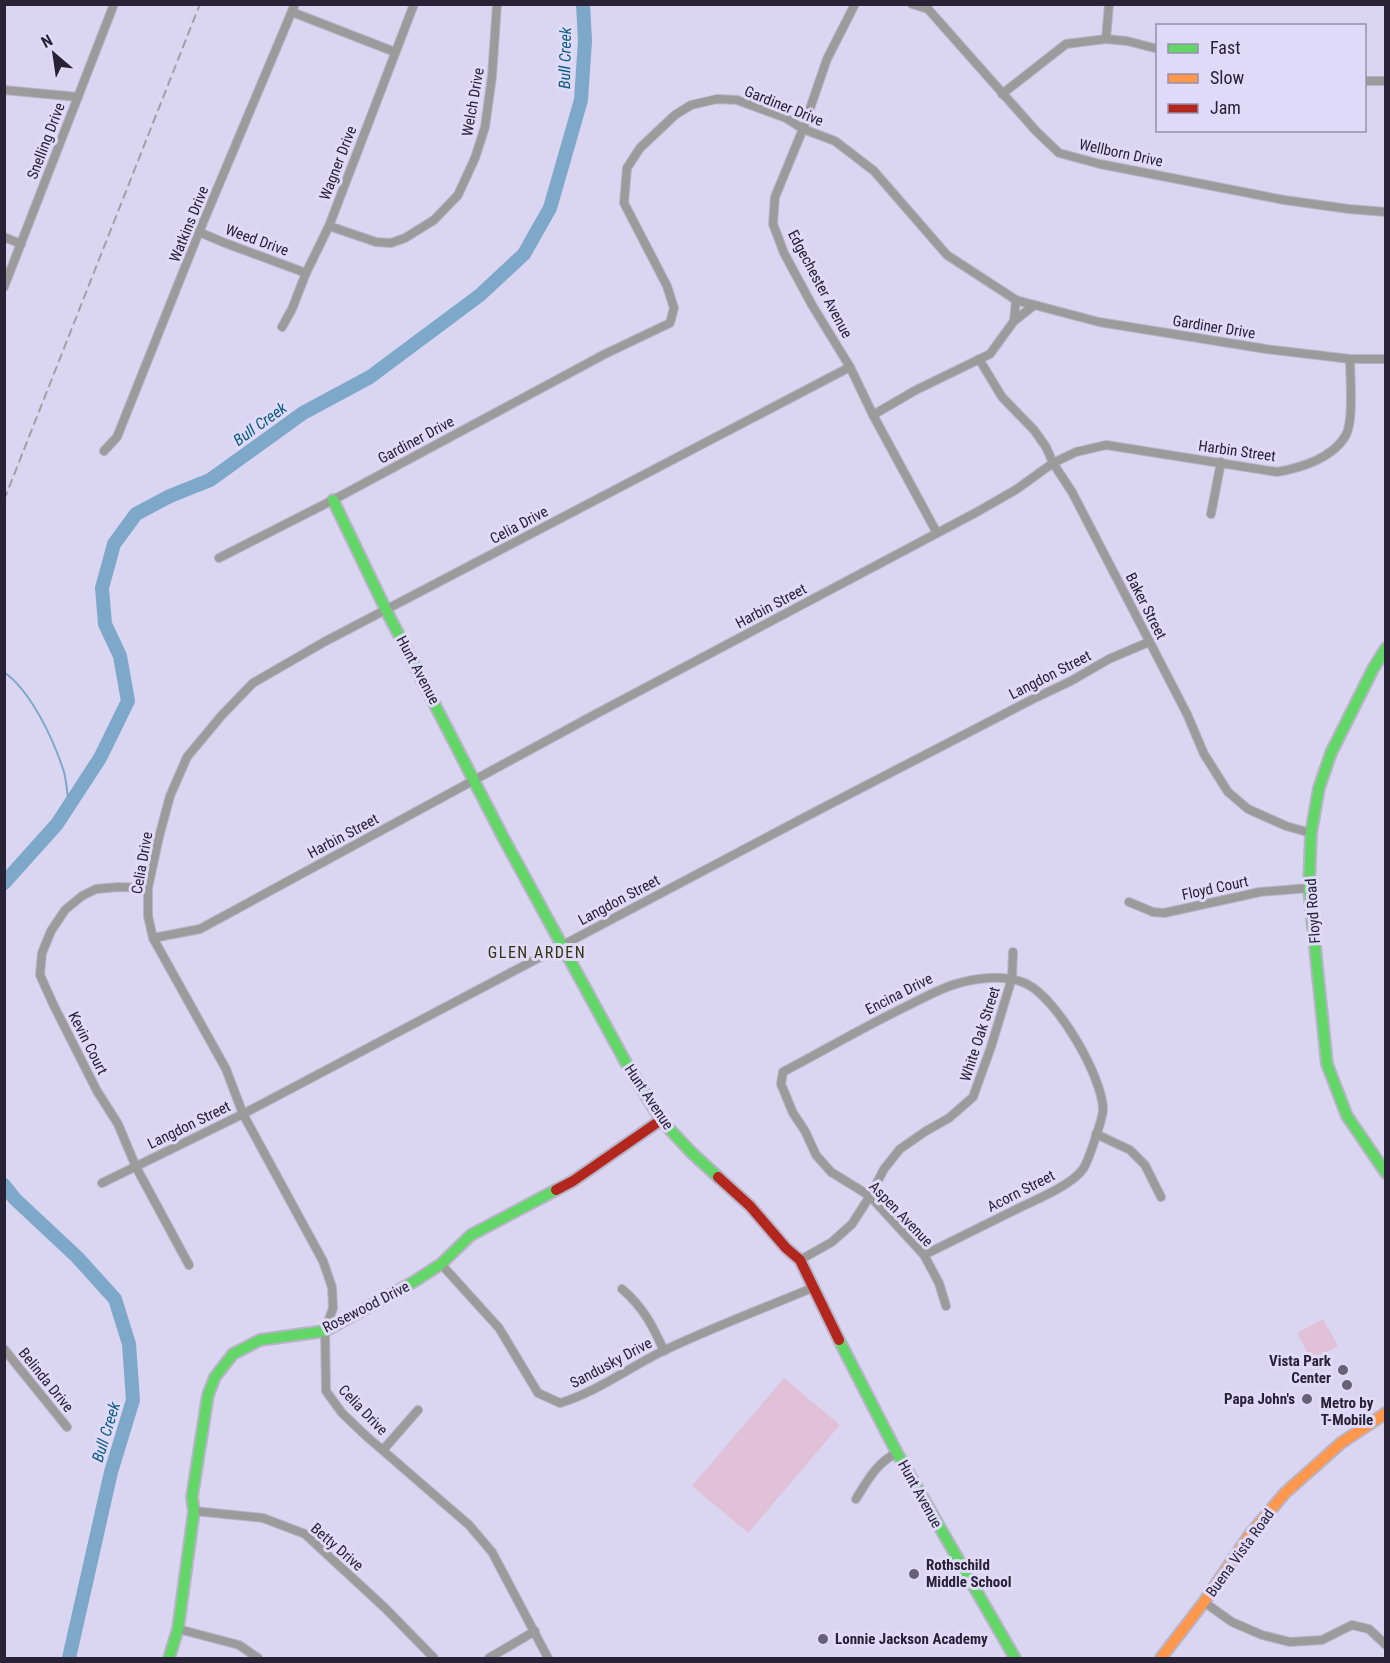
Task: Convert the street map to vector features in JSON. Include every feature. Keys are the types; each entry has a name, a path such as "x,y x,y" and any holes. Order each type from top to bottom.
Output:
{"street":[{"name":"Snelling Drive","path":"4,287 114,4"},
{"name":"Wagner Drive","path":"282,327 329,226 414,4"},
{"name":"Welch Drive","path":"329,226 376,242 391,243 405,238 434,220 458,195 476,158 485,127 492,76 497,4"},
{"name":"Edgechester Avenue","path":"855,4 827,59 803,129 775,197 773,224 784,253 812,305 850,367 873,415 937,533"},
{"name":"Wellborn Drive","path":"912,4 931,7 1002,94 1059,153 1100,164 1284,200 1386,212"},
{"path":"1106,39 1109,4"},
{"path":"294,8 394,52"},
{"name":"Watkins Drive","path":"104,451 117,437 294,8"},
{"path":"1002,94 1066,44 1106,39 1156,48"},
{"path":"1366,81 1386,81"},
{"path":"4,90 78,97"},
{"name":"Gardiner Drive","path":"219,558 333,500 605,354 670,323 674,308 670,297 624,203 627,168 640,148 675,115 691,105 717,99 737,100 786,118 803,129 835,141 874,171 947,255 1016,300 1099,322 1266,349 1350,359 1386,359"},
{"name":"Weed Drive","path":"200,232 306,273"},
{"path":"4,237 21,244"},
{"path":"1014,321 1016,300"},
{"path":"873,415 916,390 990,354 1014,321 1034,306"},
{"name":"Baker Street","path":"979,359 1002,397 1040,438 1053,464 1072,492 1187,714 1204,754 1228,792 1248,809 1286,826 1311,833"},
{"name":"Harbin Street","path":"153,938 200,929 1007,495 1053,464 1076,452 1106,445 1277,472 1299,468 1317,461 1336,446 1346,434 1349,418 1350,359"},
{"name":"Celia Drive","path":"548,1659 492,1552 469,1525 342,1413 326,1391 325,1331 333,1308 332,1287 323,1261 243,1114 226,1069 153,938 148,916 148,888 159,837 170,796 187,757 222,715 253,683 324,642 850,367"},
{"path":"1211,514 1221,462"},
{"name":"Hunt Avenue","path":"333,500 386,610 474,780 625,1061 661,1120 692,1153 750,1206 786,1248 800,1260 812,1288 897,1453 1015,1659"},
{"name":"Langdon Street","path":"102,1183 243,1114 1023,704 1071,681 1109,659 1149,642"},
{"name":"Floyd Road","path":"1386,648 1331,753 1319,788 1311,833 1309,888 1327,1064 1347,1116 1386,1173"},
{"path":"482,795 486,774"},
{"name":"Kevin Court","path":"148,888 118,886 96,889 65,909 51,931 42,953 40,975 97,1091 118,1124 136,1167 189,1265"},
{"name":"Floyd Court","path":"1129,902 1153,912 1164,913 1260,892 1309,888"},
{"name":"White Oak Street","path":"800,1260 832,1242 852,1224 884,1169 900,1149 949,1119 973,1097 992,1047 1012,978 1013,952"},
{"name":"Encina Drive","path":"838,1042 946,986 979,979 1012,978"},
{"name":"Acorn Street","path":"924,1255 1061,1187 1083,1170 1096,1134 1103,1111 1099,1086 1082,1052 1064,1020 1046,1000 1029,985 1012,978"},
{"name":"Aspen Avenue","path":"838,1042 783,1072 781,1084 793,1113 805,1131 816,1155 831,1172 870,1196 924,1255 939,1283 946,1305"},
{"name":"Rosewood Drive","path":"169,1659 178,1629 194,1511 192,1497 208,1395 215,1377 233,1354 260,1340 325,1331 415,1281 441,1264 471,1235 573,1181 661,1120"},
{"path":"1096,1134 1130,1150 1145,1165 1161,1197"},
{"name":"Sandusky Drive","path":"441,1264 499,1328 538,1393 560,1403 607,1383 664,1351 812,1288"},
{"path":"622,1289 636,1300 650,1319 664,1351"},
{"name":"Belinda Drive","path":"4,1349 67,1427"},
{"path":"383,1450 418,1410"},
{"name":"Buena Vista Road","path":"1161,1659 1204,1602 1251,1533 1285,1493 1341,1443 1386,1413"},
{"path":"856,1499 871,1474 885,1458 897,1453"},
{"name":"Betty Drive","path":"194,1511 263,1518 305,1534 385,1608 434,1659"},
{"path":"1204,1602 1232,1622 1262,1635 1290,1642 1322,1640 1352,1625 1369,1629 1386,1646"},
{"path":"178,1629 238,1645 258,1659"},
{"path":"489,1659 535,1631"}],"shaded area":[{"path":"1323,1319 1338,1346 1312,1361 1297,1333"},
{"path":"784,1378 840,1425 748,1533 692,1486"}],"waterway":[{"name":"Bull Creek","path":"4,883 57,824 100,758 128,701 120,656 105,624 102,588 114,544 136,514 170,496 210,480 303,413 370,377 480,295 524,254 550,208 581,100 585,41 583,4"},
{"path":"4,672 33,704 48,732 64,772 69,805"},
{"name":"Bull Creek","path":"4,1185 15,1199 77,1257 115,1299 129,1344 133,1400 111,1472 69,1658"}],"railway":[{"path":"4,500 200,4"}],"traffic: fast":[{"path":"333,500 386,610 504,839 625,1061 661,1120 718,1177"},
{"path":"1386,648 1331,753 1319,788 1311,833 1309,888 1327,1064 1347,1116 1386,1173"},
{"path":"169,1658 178,1629 194,1511 192,1497 208,1395 215,1377 233,1354 260,1340 325,1331 441,1264 471,1235 556,1190"},
{"path":"839,1340 897,1453 1015,1658"}],"traffic: slow":[{"path":"1161,1658 1204,1602 1251,1533 1285,1493 1341,1443 1386,1413"}],"traffic: jam":[{"path":"556,1190 573,1181 661,1120"},
{"path":"718,1177 750,1206 786,1248 800,1260 839,1340"}],"place":[{"name":"Vista Park Center","path":"1343,1370"},
{"name":"Metro by T-Mobile","path":"1347,1385"},
{"name":"Papa John's","path":"1307,1399"},
{"name":"Rothschild Middle School","path":"914,1574"},
{"name":"Lonnie Jackson Academy","path":"823,1639"}],"district":[{"name":"GLEN ARDEN","path":"537,952"}]}
